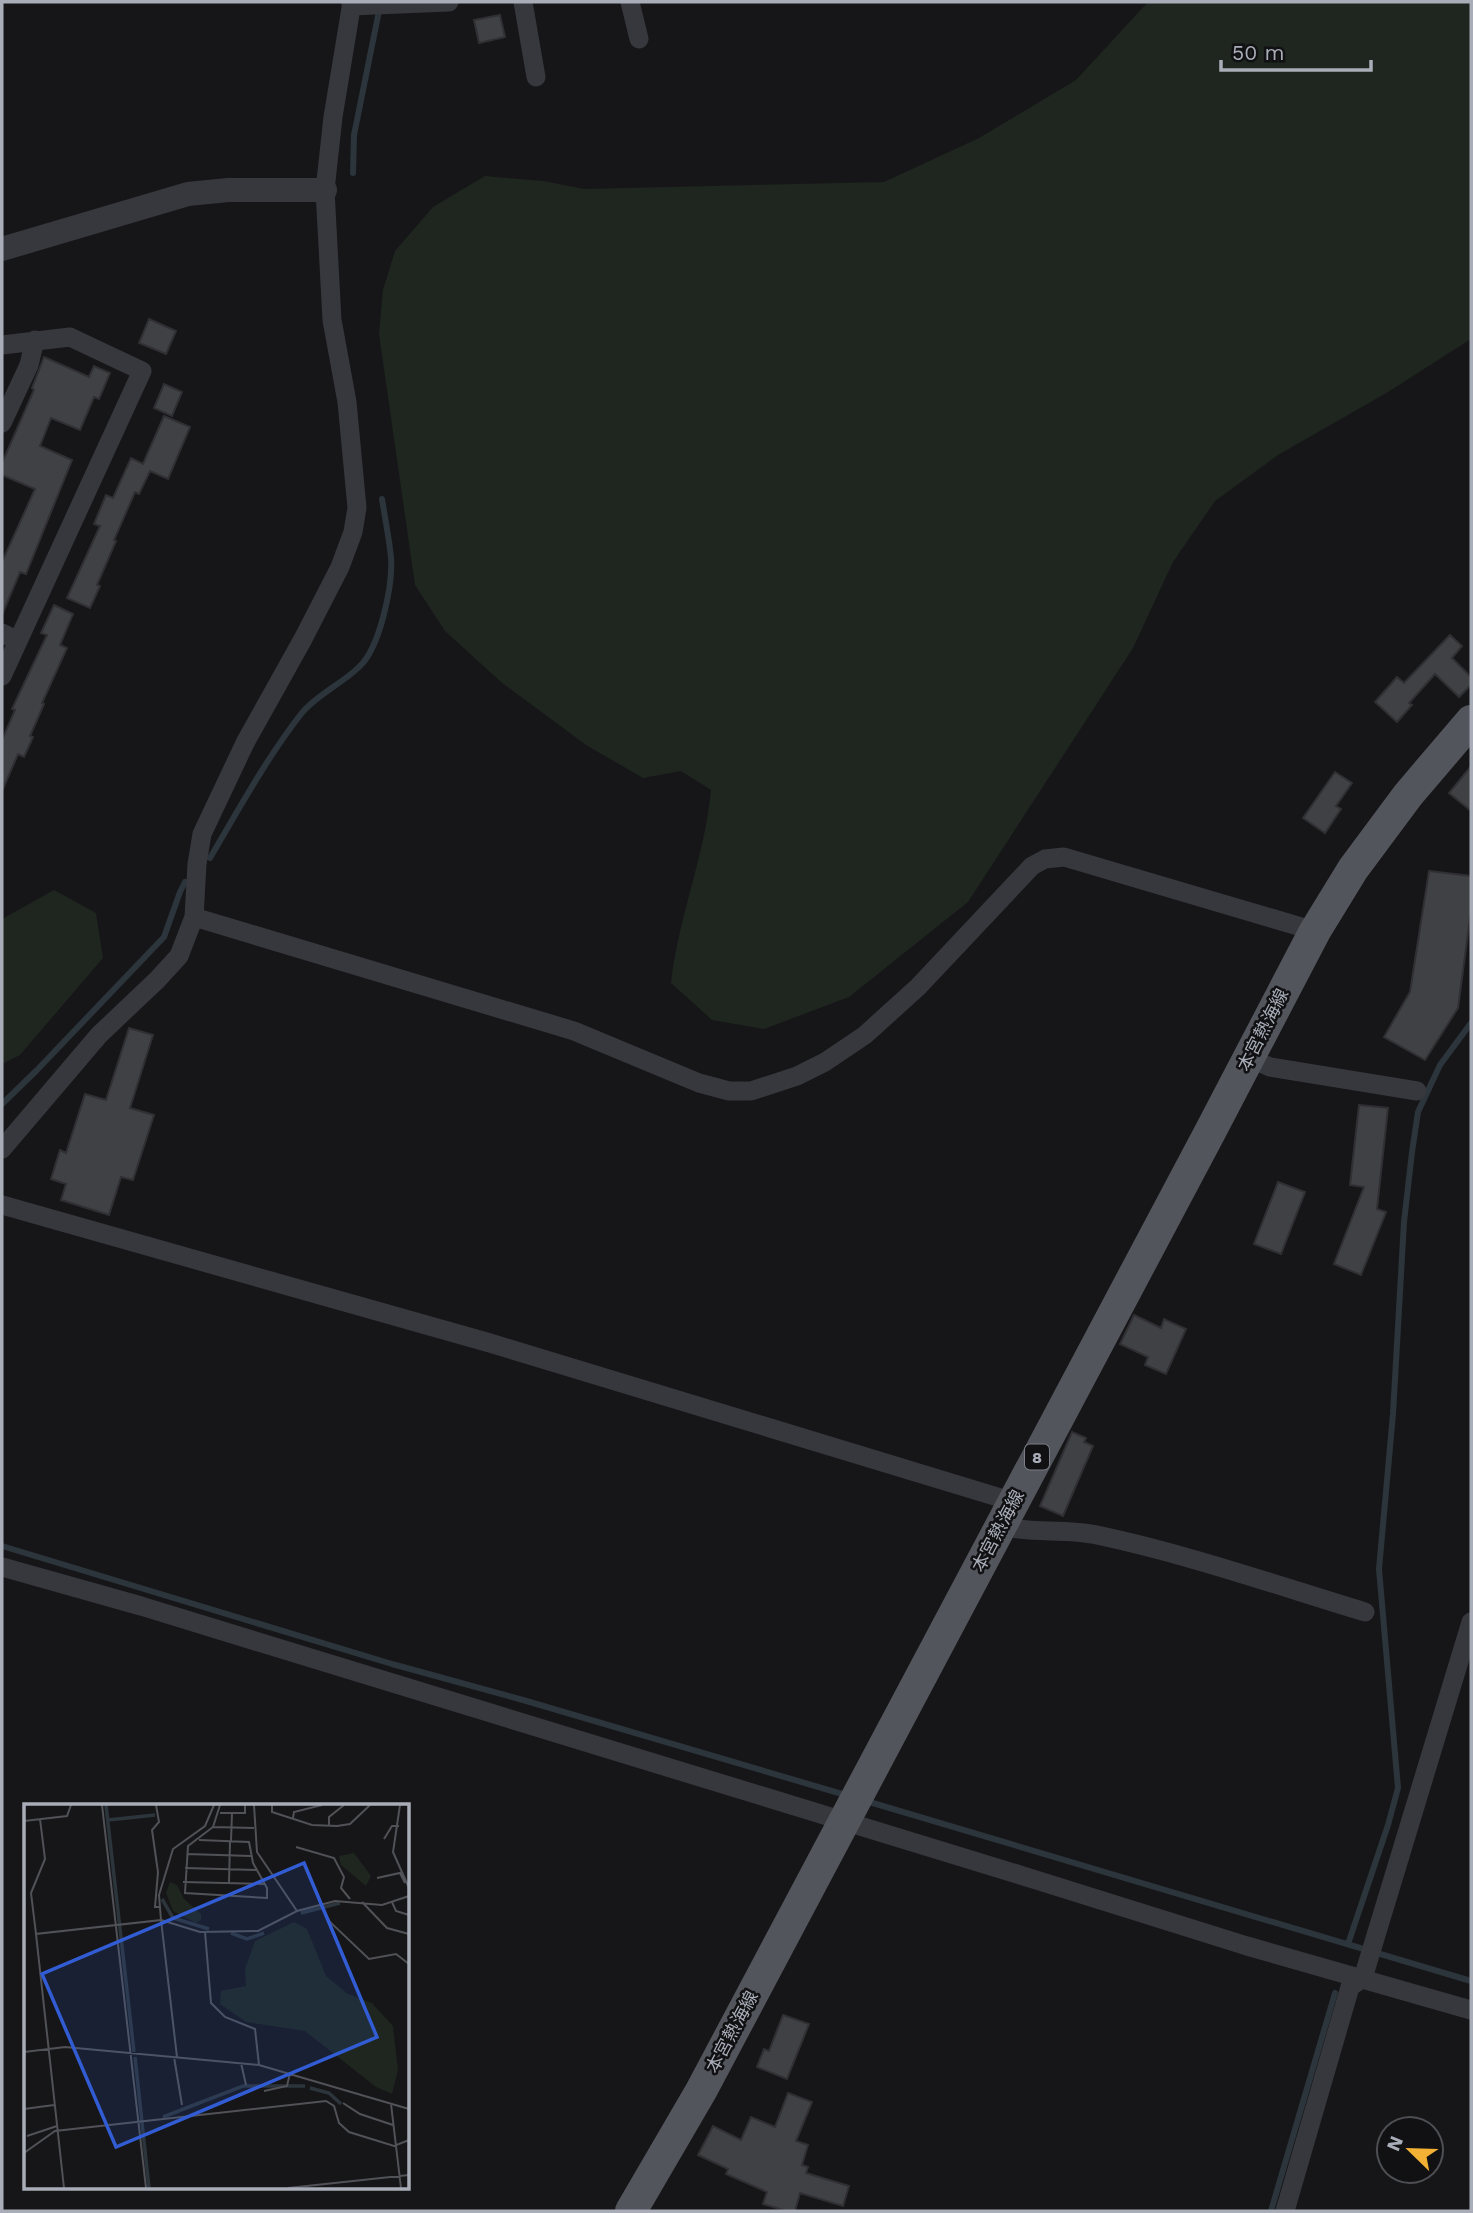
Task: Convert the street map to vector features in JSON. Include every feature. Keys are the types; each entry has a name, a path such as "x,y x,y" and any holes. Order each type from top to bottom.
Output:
{"main road":[{"name":"本宮熱海線","path":"631,2211 701,2091 1315,931 1353,869 1408,795 1468,732"}],"street":[{"path":"2,1149 99,1035 179,956 194,917 202,834 245,743 340,567 353,532 357,508 347,402 332,320 325,190 333,117 352,4 449,2"},
{"path":"523,2 536,77"},
{"path":"630,2 639,39"},
{"path":"2,249 188,194 228,190 325,190"},
{"path":"2,345 70,337 142,372 10,637 2,676"},
{"path":"2,423 29,365 36,340"},
{"path":"194,917 574,1031 699,1083 729,1091 751,1091 797,1076 825,1062 865,1035 918,986 1032,866 1045,859 1064,858 1315,931"},
{"path":"1249,1058 1270,1067 1417,1091"},
{"path":"2,1205 490,1343 1007,1514 1018,1531 1092,1534 1139,1544 1365,1612"},
{"path":"2,1567 141,1606 1247,1946 1471,2010"},
{"path":"1285,2211 1350,1987 1363,1978 1471,1622"}],"shaded area":[{"path":"1148,2 1471,2 1471,339 1388,392 1278,455 1215,501 1173,562 1133,648 968,902 849,997 764,1029 712,1020 671,983 679,935 708,815 711,790 681,771 643,778 586,745 501,682 445,631 415,585 379,334 383,290 395,251 433,207 485,176 543,181 584,189 884,182 979,138 1076,80"},
{"path":"54,890 96,913 103,958 20,1055 2,1064 2,919"}],"building":[{"path":"500,15 505,37 479,43 474,20"},
{"path":"149,319 176,331 166,354 139,343"},
{"path":"44,357 89,377 94,366 110,373 99,399 94,397 80,430 51,418 40,446 72,460 26,574 20,572 2,615 2,562 35,489 2,475 2,463 34,390 32,388"},
{"path":"164,384 182,392 172,416 154,408"},
{"path":"164,416 190,427 168,479 150,471 139,494 135,492 114,540 116,541 90,608 67,598 100,526 94,524 106,495 113,498 131,458 143,464"},
{"path":"54,605 73,614 60,645 67,648 42,703 44,704 30,736 33,737 24,757 18,754 2,791 2,740 15,710 12,709 47,635 41,633"},
{"path":"1450,635 1462,646 1452,658 1471,677 1471,685 1459,697 1435,674 1409,703 1412,705 1397,722 1375,702 1397,677 1404,683"},
{"path":"1471,766 1471,811 1449,793"},
{"path":"1335,772 1352,783 1336,806 1341,809 1325,833 1303,818"},
{"path":"1429,871 1471,876 1471,911 1458,1008 1425,1060 1384,1037 1410,992"},
{"path":"129,1028 153,1035 130,1108 154,1115 133,1180 121,1177 109,1215 61,1200 66,1184 51,1179 60,1150 66,1153 85,1094 106,1100"},
{"path":"1359,1105 1388,1108 1377,1209 1386,1212 1361,1275 1334,1264 1364,1187 1350,1185"},
{"path":"1278,1182 1305,1192 1281,1254 1254,1244"},
{"path":"1134,1315 1161,1328 1164,1319 1186,1329 1166,1374 1145,1365 1148,1357 1120,1344"},
{"path":"1072,1432 1086,1438 1084,1442 1093,1446 1063,1516 1040,1506"},
{"path":"783,2015 809,2024 787,2079 757,2067 764,2049 769,2051"},
{"path":"788,2093 812,2102 796,2141 808,2145 802,2165 808,2167 806,2173 849,2186 843,2206 800,2193 795,2211 763,2204 767,2192 726,2174 728,2169 698,2155 713,2126 741,2140 751,2117 775,2127"}],"waterway":[{"path":"353,173 354,135 380,6"},
{"path":"210,858 264,766 301,714 359,667 373,646 384,615 391,569 382,499"},
{"path":"2,1104 164,937 185,882"},
{"path":"1348,1944 1398,1788 1379,1569 1393,1414 1404,1222 1412,1152 1418,1112 1440,1065 1471,1023"},
{"path":"2,1546 392,1664 849,1796"},
{"path":"866,1801 1471,1981"},
{"path":"1271,2211 1335,1993"}]}
